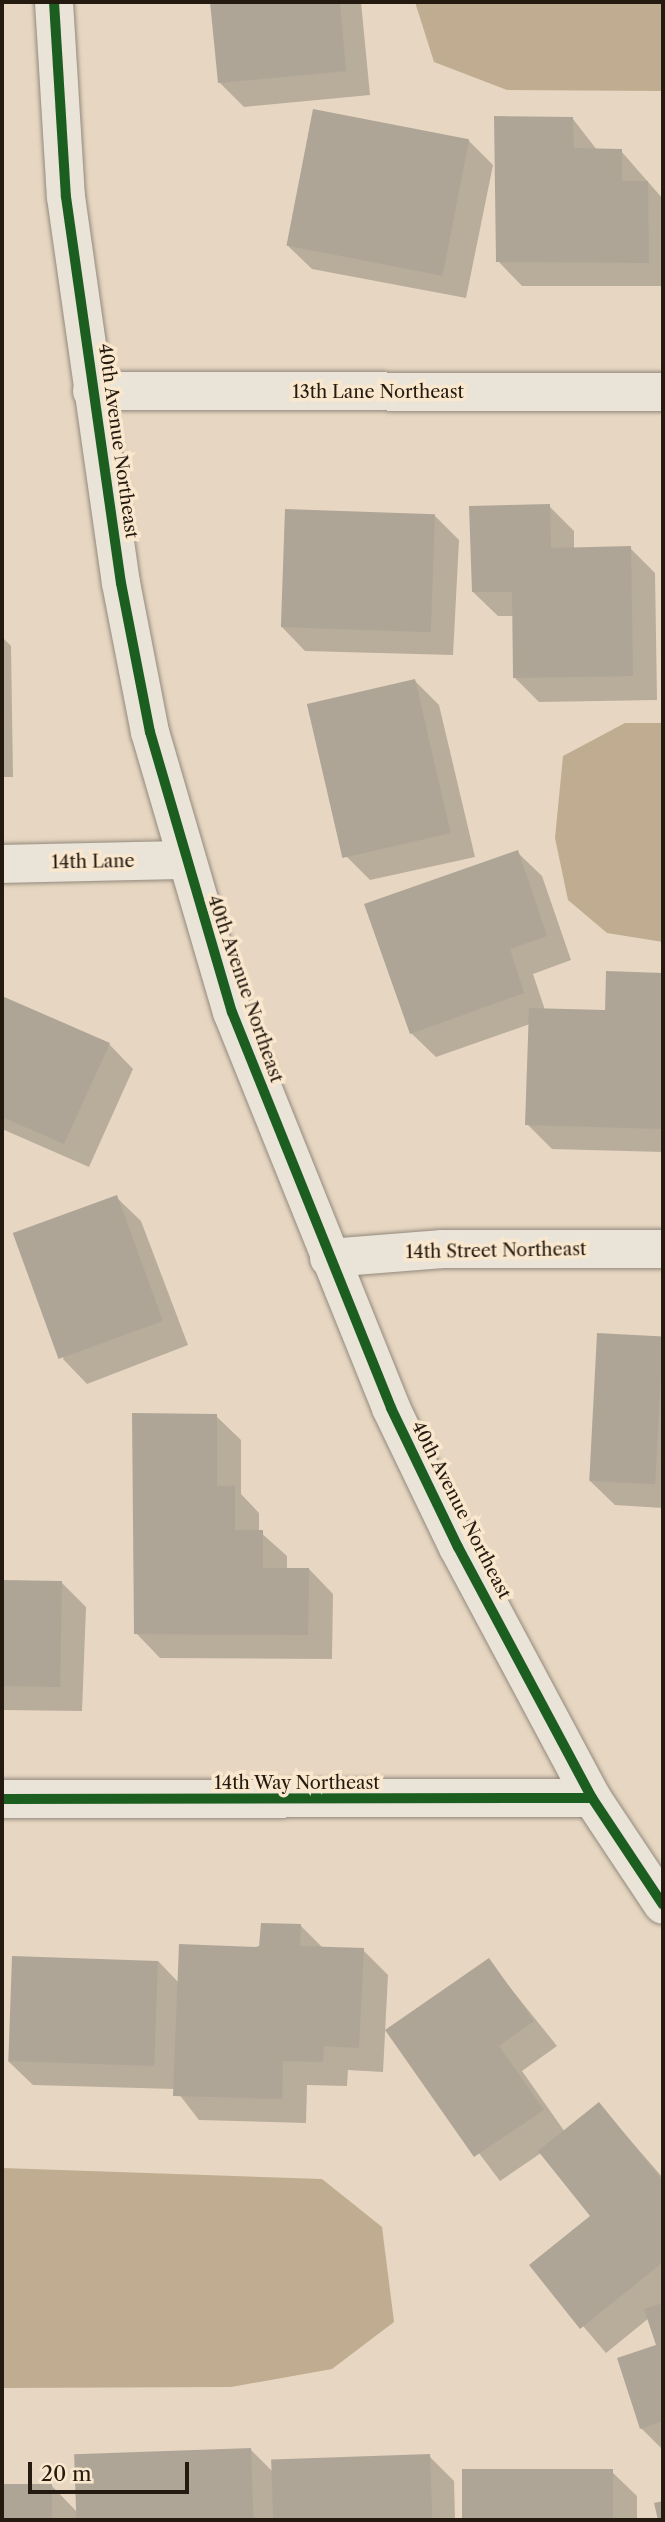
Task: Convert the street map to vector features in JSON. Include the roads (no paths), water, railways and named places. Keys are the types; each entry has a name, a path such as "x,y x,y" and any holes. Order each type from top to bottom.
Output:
{"street":[{"name":"40th Avenue Northeast","path":"54,2 66,197 92,391 150,732 184,860 232,1012 329,1258 457,1547 592,1798 663,1905"},
{"name":"13th Lane Northeast","path":"92,391 663,392"},
{"name":"14th Lane","path":"2,864 184,860"},
{"name":"14th Street Northeast","path":"329,1258 443,1249 663,1249"},
{"name":"14th Way Northeast","path":"2,1799 592,1798"}]}
